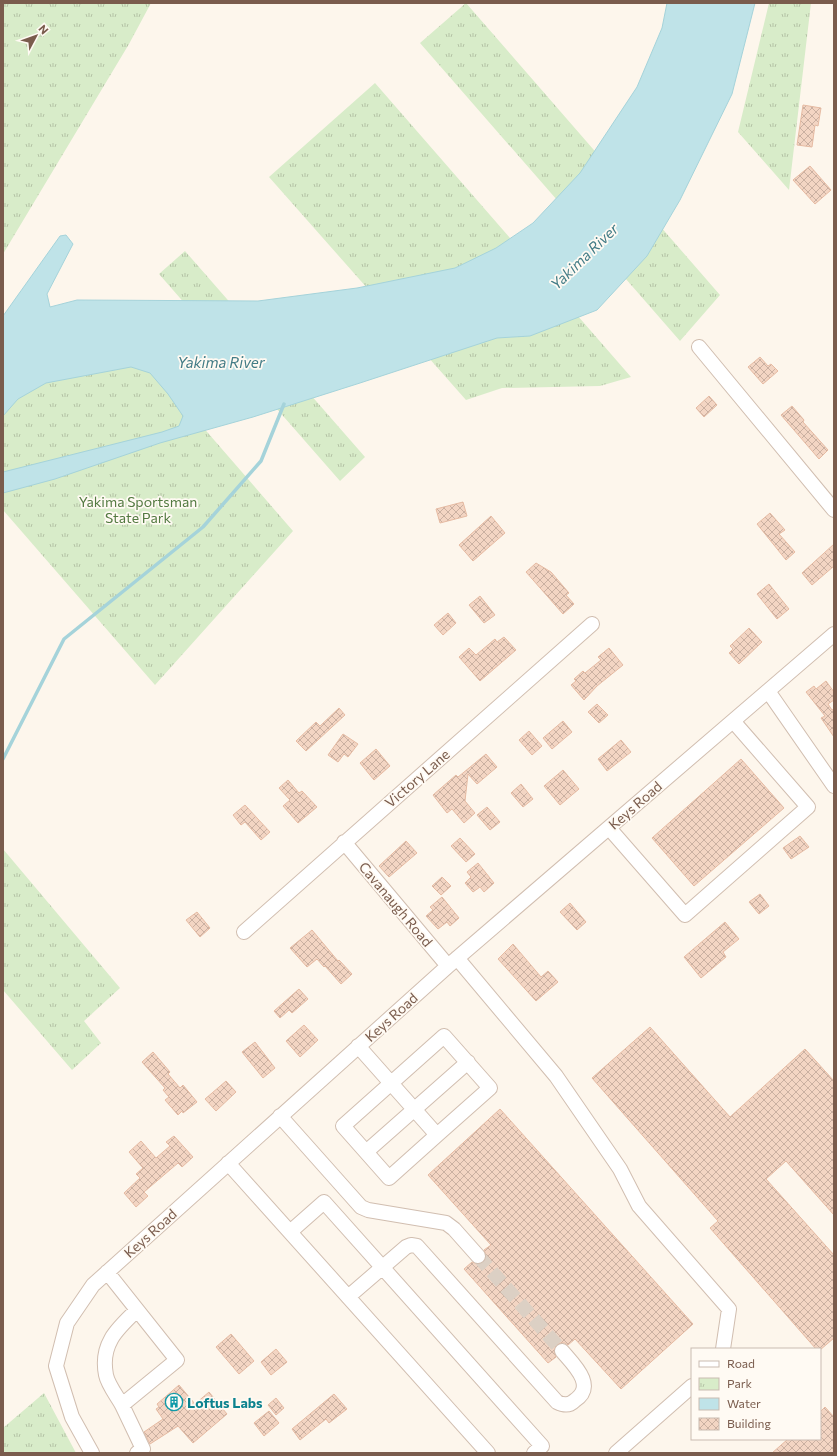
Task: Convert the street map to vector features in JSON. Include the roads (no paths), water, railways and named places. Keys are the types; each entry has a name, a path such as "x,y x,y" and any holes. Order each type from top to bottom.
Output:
{"street":[{"path":"699,347 834,510"},
{"name":"Victory Lane","path":"244,932 592,624"},
{"name":"Keys Road","path":"92,1453 72,1417 56,1366 67,1323 93,1285 452,962 834,634"},
{"path":"768,691 834,786"},
{"path":"609,828 685,915 808,807 733,721"},
{"name":"Cavanaugh Road","path":"344,842 556,1076 620,1169 639,1206 729,1309 724,1348"},
{"path":"444,1036 468,1062 490,1088 389,1178 343,1126 444,1036"},
{"path":"358,1046 437,1135"},
{"path":"366,1152 468,1062"},
{"path":"280,1116 361,1207 368,1210 446,1223 454,1229 478,1256"},
{"path":"228,1163 488,1453"},
{"path":"290,1232 324,1202 542,1446 534,1453"},
{"path":"348,1297 406,1247 411,1245 417,1246 557,1402 563,1405 572,1403 580,1397 584,1390 584,1382 578,1369 562,1351"},
{"path":"107,1272 177,1360 122,1405"},
{"path":"137,1310 115,1332 108,1345 106,1374 109,1383 122,1405 143,1449 137,1453"},
{"path":"616,1453 691,1387"}],"water":[{"name":"Yakima River","path":"667,3 755,3 732,94 680,200 647,256 597,310 530,336 497,338 253,417 160,443 55,479 3,493 3,472 162,432 179,426 183,416 168,394 150,373 131,367 46,383 18,399 3,416 3,316 60,236 66,235 73,244 47,294 50,307 77,300 258,301 357,288 455,268 496,248 533,223 580,173 637,87 662,28"}],"waterway":[{"path":"3,759 64,639 203,527 261,461 284,404"}],"tunnel":[{"path":"478,1256 562,1351"}],"place":[{"name":"Loftus Labs","path":"174,1402"}],"park label":[{"name":"Yakima Sportsman State Park","path":"138,510"}]}
